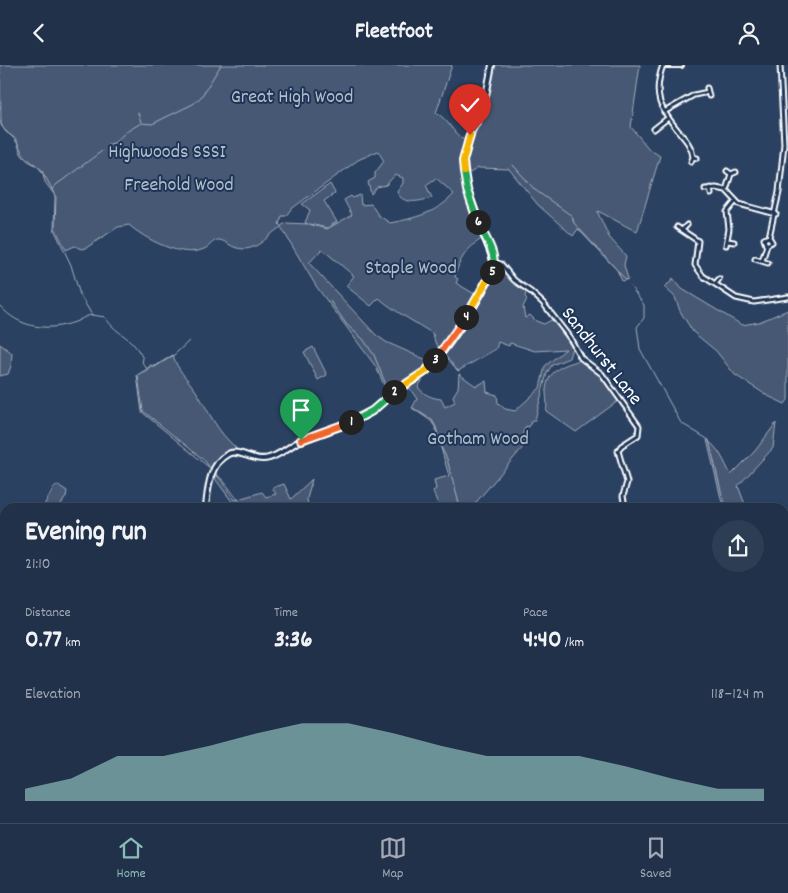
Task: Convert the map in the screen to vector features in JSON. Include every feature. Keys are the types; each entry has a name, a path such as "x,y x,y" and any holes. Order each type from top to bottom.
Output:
{"street":[{"path":"206,503 208,483 213,471 228,454 232,453 262,460 282,452 301,440 354,421 372,411 389,395 426,371 449,342 478,298 493,268 494,262 467,190 463,161 470,135 482,111 492,65"},
{"path":"682,65 664,65 657,88 664,112 688,142 695,157 691,162"},
{"path":"762,261 767,245 772,243 769,237 776,213 782,172 785,131 780,65"},
{"path":"664,112 694,95 708,92"},
{"path":"654,129 668,119"},
{"path":"727,171 731,175"},
{"path":"726,190 731,175 736,173"},
{"path":"710,188 711,194"},
{"path":"705,189 726,190 736,201 744,205 776,213"},
{"path":"726,245 728,241 727,212 736,201"},
{"path":"683,229 687,225"},
{"path":"678,227 698,241 695,265 703,275 715,284 748,302 788,297"},
{"path":"728,241 734,242"},
{"path":"755,259 768,263"},
{"name":"Sandhurst Lane","path":"494,262 501,264 514,280 543,303 570,338 581,358 602,374 638,426 638,435 621,446 618,451 627,481 623,496 624,503"},
{"path":"715,284 718,279"}],"green space":[{"name":"Highwoods SSSI","path":"0,65 452,65 436,113 444,119 457,135 465,140 462,162 463,185 467,197 467,205 470,207 483,238 464,255 455,277 458,279 456,283 478,296 441,350 435,342 433,334 379,298 371,306 346,286 354,276 322,249 309,263 376,335 386,342 431,362 420,374 388,394 376,367 316,286 281,227 261,243 250,248 237,248 218,240 204,249 185,251 164,246 144,236 129,225 118,227 86,248 81,249 75,246 66,250 55,228 56,197 45,182 42,170 24,156 16,139 6,132 1,125","holes":["378,151 384,161 375,173 375,178 368,182 371,194 377,187 386,185 395,175 403,178 403,183 397,192 403,199 408,201 432,198 426,185 436,178 454,194 433,210 417,217 390,223 378,215 371,204 361,205 360,195 353,198 351,196 344,200 352,215 327,229 309,224 327,228 337,222 324,201 335,193 330,184 302,204 310,210 305,223 308,224 286,223 281,226 279,224 282,216 286,216 290,210 358,160"]},
{"path":"495,65 640,65 631,127 649,149 660,156 637,232 598,211 609,237 626,256 624,265 628,279 622,281 617,270 578,229 573,236 538,205 509,169 478,168 470,173 466,166 465,158 467,149 486,107"},
{"name":"Gotham Wood","path":"500,267 526,292 525,297 527,299 523,307 525,318 530,315 536,321 544,324 553,319 572,348 569,358 552,365 547,373 535,420 532,420 529,427 526,426 523,432 524,446 475,503 438,503 433,491 436,489 434,480 449,476 435,427 431,421 412,408 417,399 408,386 421,378 422,381 418,387 428,396 441,399 445,407 455,402 453,396 458,388 459,374 476,386 486,381 487,392 497,395 498,403 505,409 515,411 540,388 545,366 566,349 535,351 510,343 509,346 498,342 496,349 458,371 445,355"},
{"path":"673,278 682,289 742,325 759,322 788,310 788,400 785,404 768,396 735,375 716,351 693,332 680,311 675,297 664,287"},
{"path":"0,344 12,353 8,374 0,376"},
{"path":"313,347 327,375 318,380 304,352"},
{"path":"173,355 180,370 196,391 218,427 236,448 234,451 223,456 211,469 204,460 143,411 138,376 148,371 150,365 155,366"},
{"path":"581,360 597,371 618,401 576,432 546,411 546,391 549,378 557,369"},
{"path":"776,423 773,448 738,486 744,503 722,503 707,440 718,452 731,475 755,451"},
{"path":"215,474 223,482 235,500 262,492 266,497 276,494 272,488 284,484 291,499 312,479 308,503 233,503 213,476"},
{"path":"58,485 67,491 66,497 62,503 45,503 54,487"}],"waterway":[{"path":"108,144 114,143 126,132 141,123 152,124 193,104 201,97 221,65"},
{"path":"138,113 141,122"},
{"path":"0,120 4,130 16,141 22,155 40,169 52,189 55,197 54,229 71,265 80,295 92,315 105,317 114,328 134,345 143,359 142,362 147,369 137,375 142,412 211,469"},
{"path":"52,189 102,151"},
{"path":"513,165 535,190 572,216 574,223 626,280"},
{"path":"631,287 644,305 644,318 637,327 640,349 681,423 709,440 722,495"},
{"path":"330,301 347,325 363,339 374,355 388,390"},
{"path":"0,306 16,319 34,326 44,327 65,325 92,315"},
{"path":"147,368 155,367 174,355 189,341"},
{"path":"413,408 432,420 436,427 459,503"},
{"path":"216,474 242,503"},
{"path":"723,498 725,503"}],"route":[{"path":"301,440 354,421 372,411 389,395 426,371 449,342 478,298 493,268 494,262 493,255 471,203 464,176 463,161 465,147 470,135"}],"park label":[{"name":"Great High Wood","path":"292,95"},
{"name":"Freehold Wood","path":"179,183"},
{"name":"Staple Wood","path":"411,266"}]}
